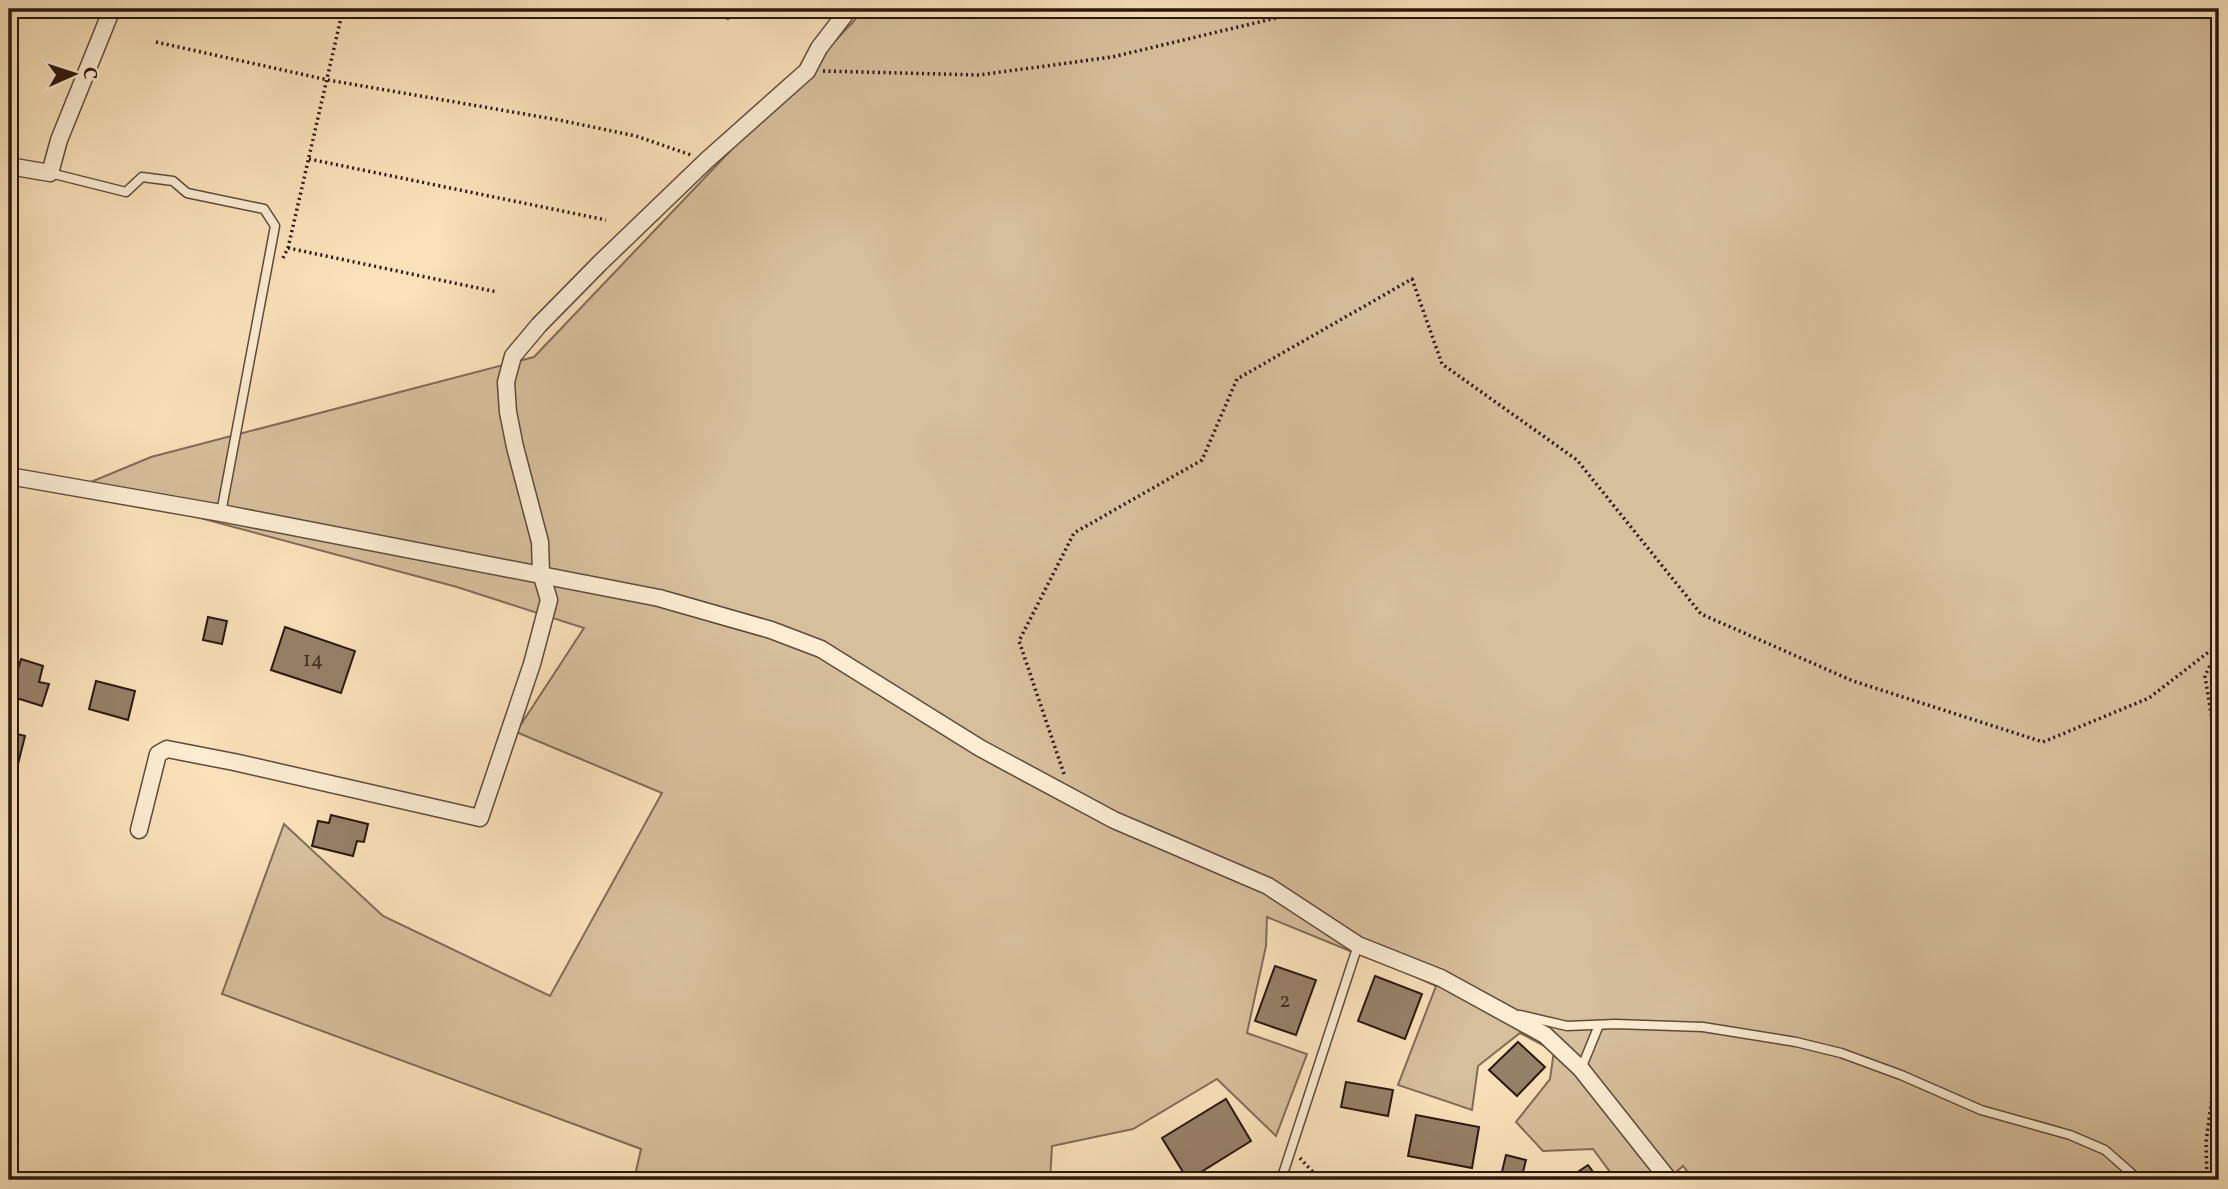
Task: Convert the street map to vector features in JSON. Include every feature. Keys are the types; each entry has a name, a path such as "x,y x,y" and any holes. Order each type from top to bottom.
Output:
{"street":[{"path":"9,166 50,173 59,140 112,9"},
{"path":"139,830 158,754 167,748 480,818 532,664 549,600 541,573 540,542 508,412 506,382 513,356 600,263 707,160 807,71 819,48 849,9"},
{"path":"9,475 541,573 673,601 760,626 821,649 980,748 1114,820 1268,886 1358,945 1441,978 1545,1035 1581,1069 1669,1180"}],"lane":[{"path":"50,173 127,192 142,177 173,181 187,193 264,209 275,226 221,513"},
{"path":"1281,1180 1358,945"},
{"path":"1502,1011 1567,1026 1599,1024 1703,1027 1796,1042 1841,1053 1901,1075 1981,1110 2070,1135 2105,1150 2138,1180"},
{"path":"1581,1069 1599,1024"}],"path":[{"path":"281,261 288,248 343,9"},
{"path":"684,9 732,19"},
{"path":"807,71 979,75 1112,57 1314,9"},
{"path":"156,42 328,80 636,136 707,160"},
{"path":"309,159 606,220"},
{"path":"288,248 497,292"},
{"path":"1066,783 1019,641 1074,533 1202,460 1237,379 1412,279 1442,364 1577,460 1701,614 1853,681 2043,742 2149,698 2219,645"},
{"path":"2219,645 2205,676 2214,732 2219,737"},
{"path":"2207,1180 2206,1142 2215,1076 2219,1069"},
{"path":"1291,1148 1320,1180"}],"shaded area":[{"path":"863,9 2219,9 2219,1180 1694,1180 1683,1166 1667,1180 1616,1180 1593,1149 1543,1151 1516,1122 1550,1079 1554,1051 1520,1033 1478,1066 1472,1110 1398,1085 1436,986 1267,917 1266,946 1247,1033 1307,1054 1276,1136 1217,1079 1133,1129 1052,1146 1050,1180 634,1180 641,1149 222,994 284,824 383,916 550,996 662,793 516,732 584,628 457,587 81,486 151,457 534,357"}],"building":[{"path":"208,617 227,621 222,644 203,640"},
{"path":"285,627 355,651 341,693 271,670"},
{"path":"21,659 43,666 39,682 49,684 42,706 10,696"},
{"path":"96,681 135,691 128,720 89,709"},
{"path":"9,732 25,736 14,780 9,779"},
{"path":"331,815 368,824 364,842 357,841 353,856 312,846 318,821 329,823"},
{"path":"1275,966 1316,980 1296,1035 1255,1021"},
{"path":"1375,976 1422,994 1405,1039 1358,1021"},
{"path":"1518,1042 1545,1067 1517,1096 1489,1070"},
{"path":"1346,1082 1393,1090 1388,1116 1341,1107"},
{"path":"1226,1099 1251,1141 1188,1180 1162,1138"},
{"path":"1416,1115 1479,1127 1472,1168 1408,1156"},
{"path":"1506,1155 1526,1160 1521,1180 1500,1180"},
{"path":"1588,1165 1599,1180 1566,1180"}]}
